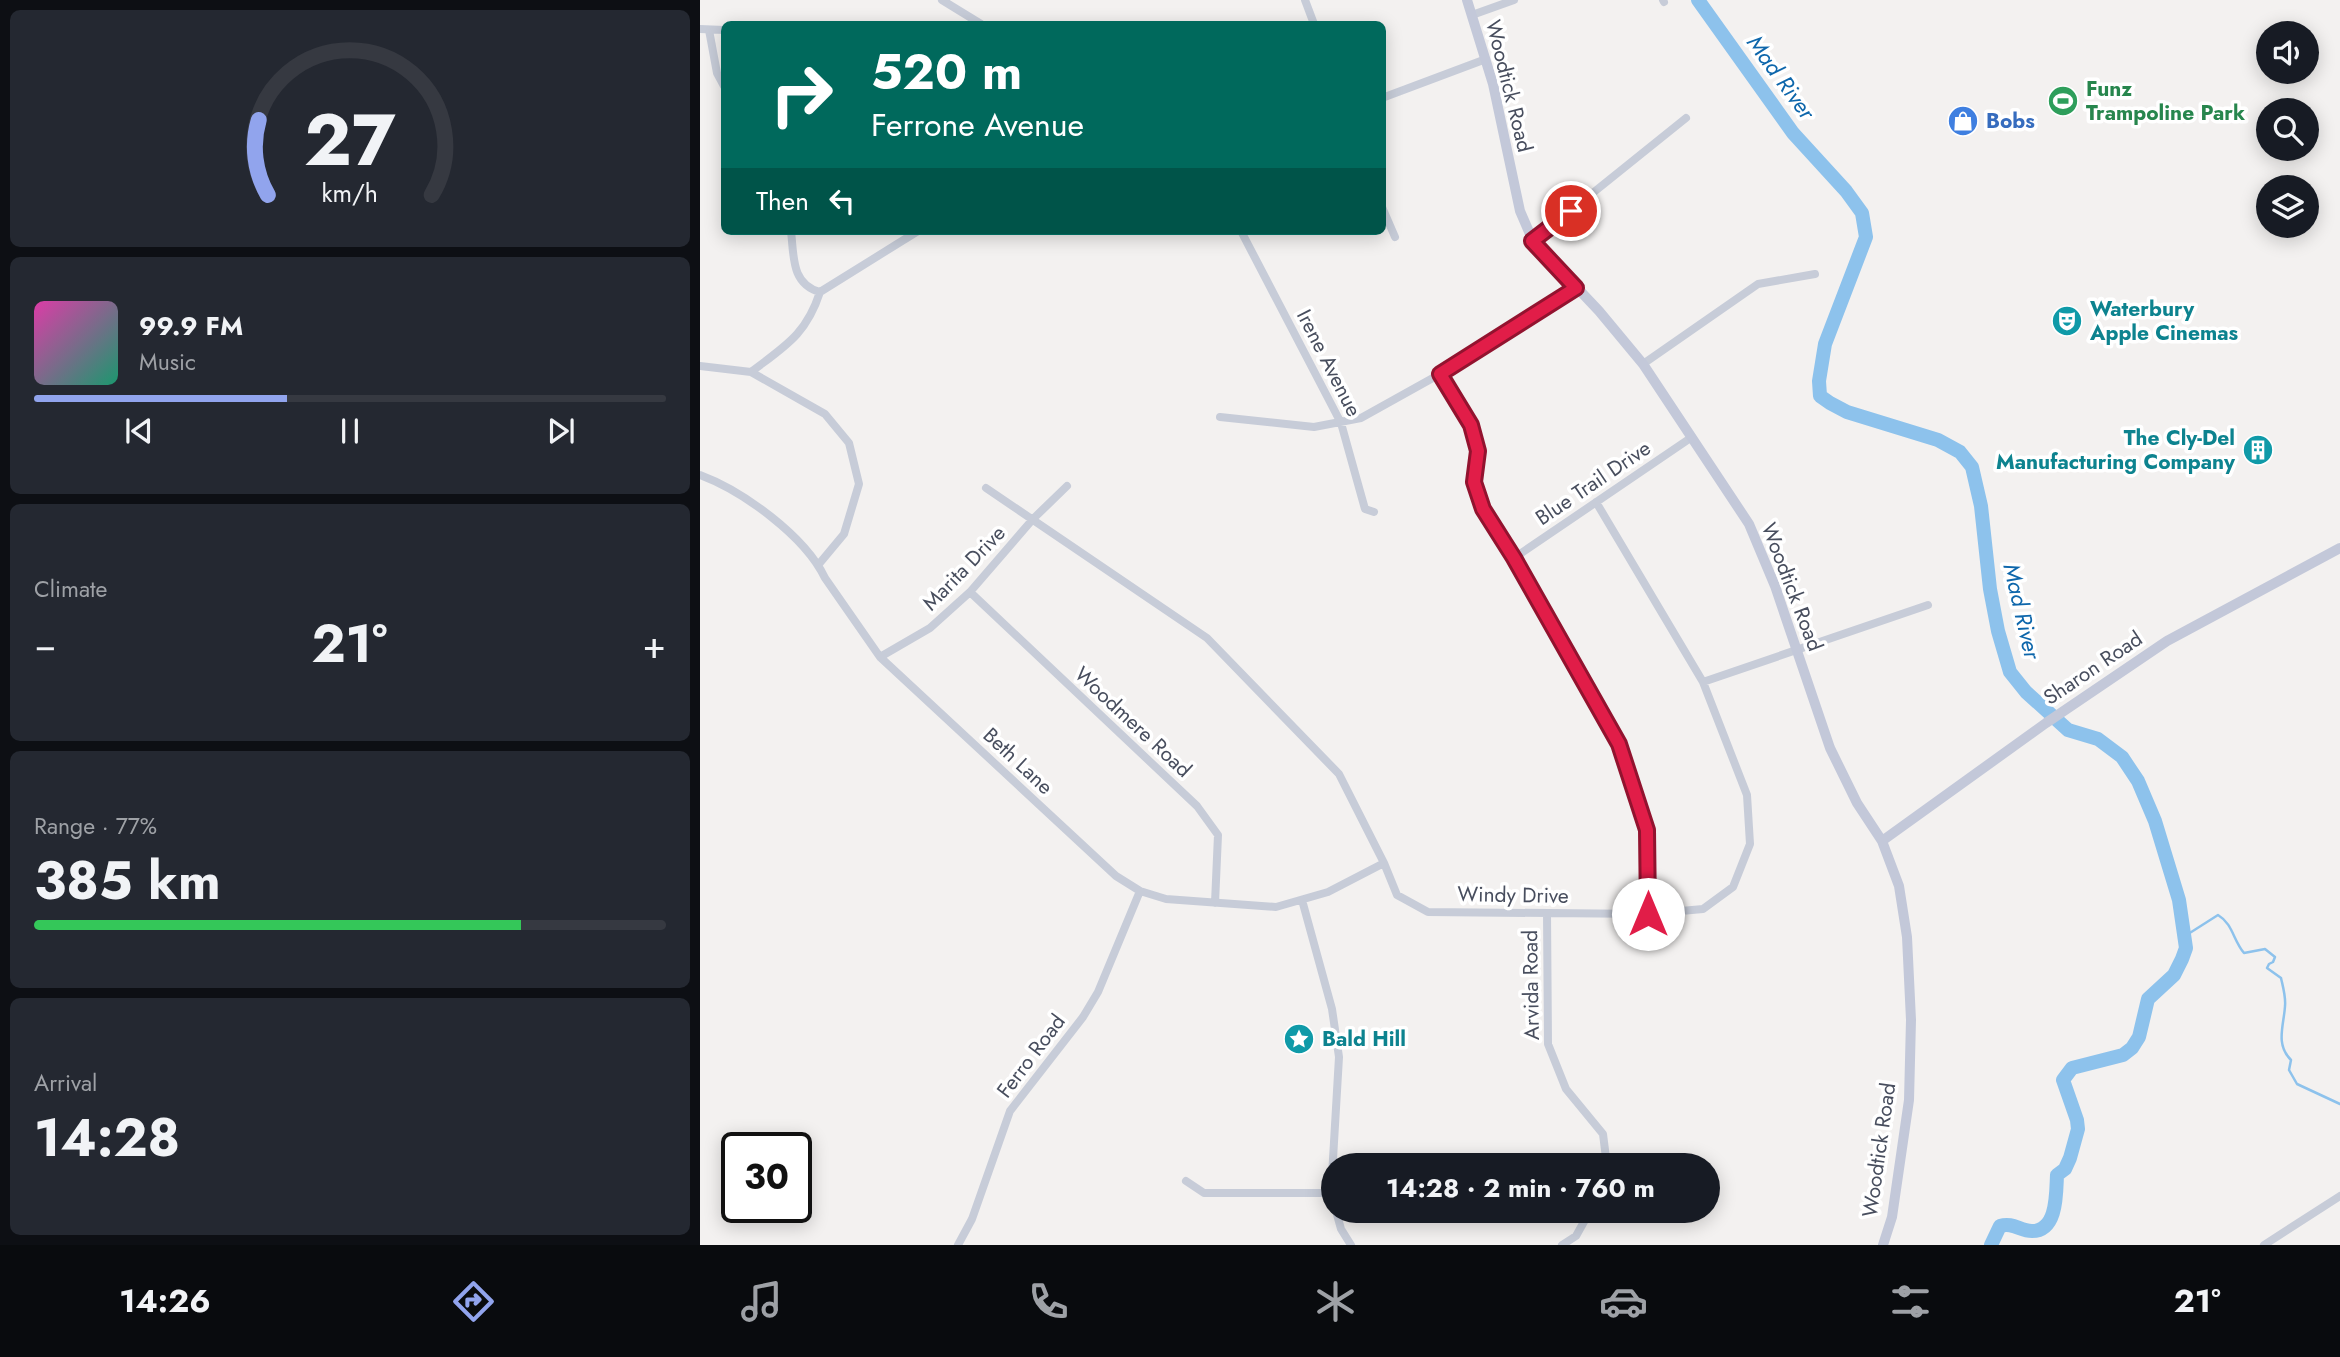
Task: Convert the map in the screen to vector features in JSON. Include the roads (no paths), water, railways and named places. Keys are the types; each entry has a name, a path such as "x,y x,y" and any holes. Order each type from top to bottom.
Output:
{"main road":[{"name":"Woodtick Road","path":"1467,0 1499,110 1520,211 1532,241 1599,311 1643,364 1749,524 1775,586 1830,748 1857,803 1882,841 1899,886 1903,906 1911,1020 1909,1100 1892,1217 1883,1245"},
{"name":"Sharon Road","path":"1882,841 2046,723 2167,641 2340,548"}],"street":[{"path":"942,0 976,21"},
{"path":"1305,0 1313,21"},
{"path":"1472,15 1514,0"},
{"path":"704,29 721,80"},
{"path":"1386,96 1486,59"},
{"path":"1532,241 1686,118"},
{"path":"1386,216 1395,237"},
{"path":"791,235 795,273 811,289 820,292"},
{"path":"751,372 799,334 812,315 820,292 912,235"},
{"name":"Irene Avenue","path":"1243,235 1341,423 1365,509 1374,512"},
{"path":"1643,364 1758,284 1815,274"},
{"path":"1220,417 1314,427 1361,418 1440,374 1576,288"},
{"path":"700,366 751,372 825,414 849,443 859,484 844,534 819,564"},
{"path":"1440,374 1471,425 1478,451 1474,482 1483,509 1514,558 1619,744 1647,830 1648,914"},
{"name":"Blue Trail Drive","path":"1514,558 1692,437"},
{"name":"Beth Lane","path":"700,475 758,507 790,534 819,564 825,578 880,657 1116,876 1140,891 1166,899 1276,907 1328,892 1384,863"},
{"name":"Marita Drive","path":"880,657 930,628 970,592 1033,519 1067,486"},
{"name":"Windy Drive","path":"986,488 1207,638 1339,774 1384,863 1397,895 1428,912 1648,914 1703,909 1733,887 1750,844 1747,795 1703,682 1596,502"},
{"name":"Woodmere Road","path":"970,592 1198,806 1218,835 1215,903"},
{"path":"1703,682 1928,605"},
{"name":"Ferro Road","path":"958,1245 972,1219 1010,1111 1083,1017 1093,1000 1140,891"},
{"path":"1302,900 1332,1009 1339,1057 1333,1153"},
{"name":"Arvida Road","path":"1547,914 1548,1044 1566,1089 1603,1134 1605,1153"},
{"path":"1186,1181 1204,1193 1321,1194"},
{"path":"2264,1245 2340,1196"},
{"path":"1339,1223 1351,1245"},
{"path":"1562,1245 1576,1236 1583,1223"}],"waterway":[{"name":"Mad River","path":"1698,0 1793,133 1846,191 1862,213 1866,237 1825,344 1819,381 1820,396 1847,412 1938,440 1960,452 1972,467 1981,506 1990,589 2010,672 2026,692 2068,730 2098,739 2122,757 2138,781 2155,821 2179,900 2186,948 2174,975 2148,999 2139,1037 2132,1048 2123,1055 2072,1068 2063,1080 2078,1129 2065,1169 2057,1175 2056,1200 2051,1218 2047,1225 2032,1231 2009,1225 2000,1226 1991,1245"},
{"path":"2185,936 2218,915 2227,923 2244,953 2265,949 2275,957 2267,968 2281,978 2285,1003 2282,1041 2291,1060 2289,1070 2297,1084 2340,1104"}],"place":[{"name":"Funz Trampoline Park","path":"2063,101"},
{"name":"Bobs","path":"1963,121"},
{"name":"Waterbury Apple Cinemas","path":"2067,321"},
{"name":"The Cly-Del Manufacturing Company","path":"2258,450"},
{"name":"Bald Hill","path":"1299,1039"}]}
